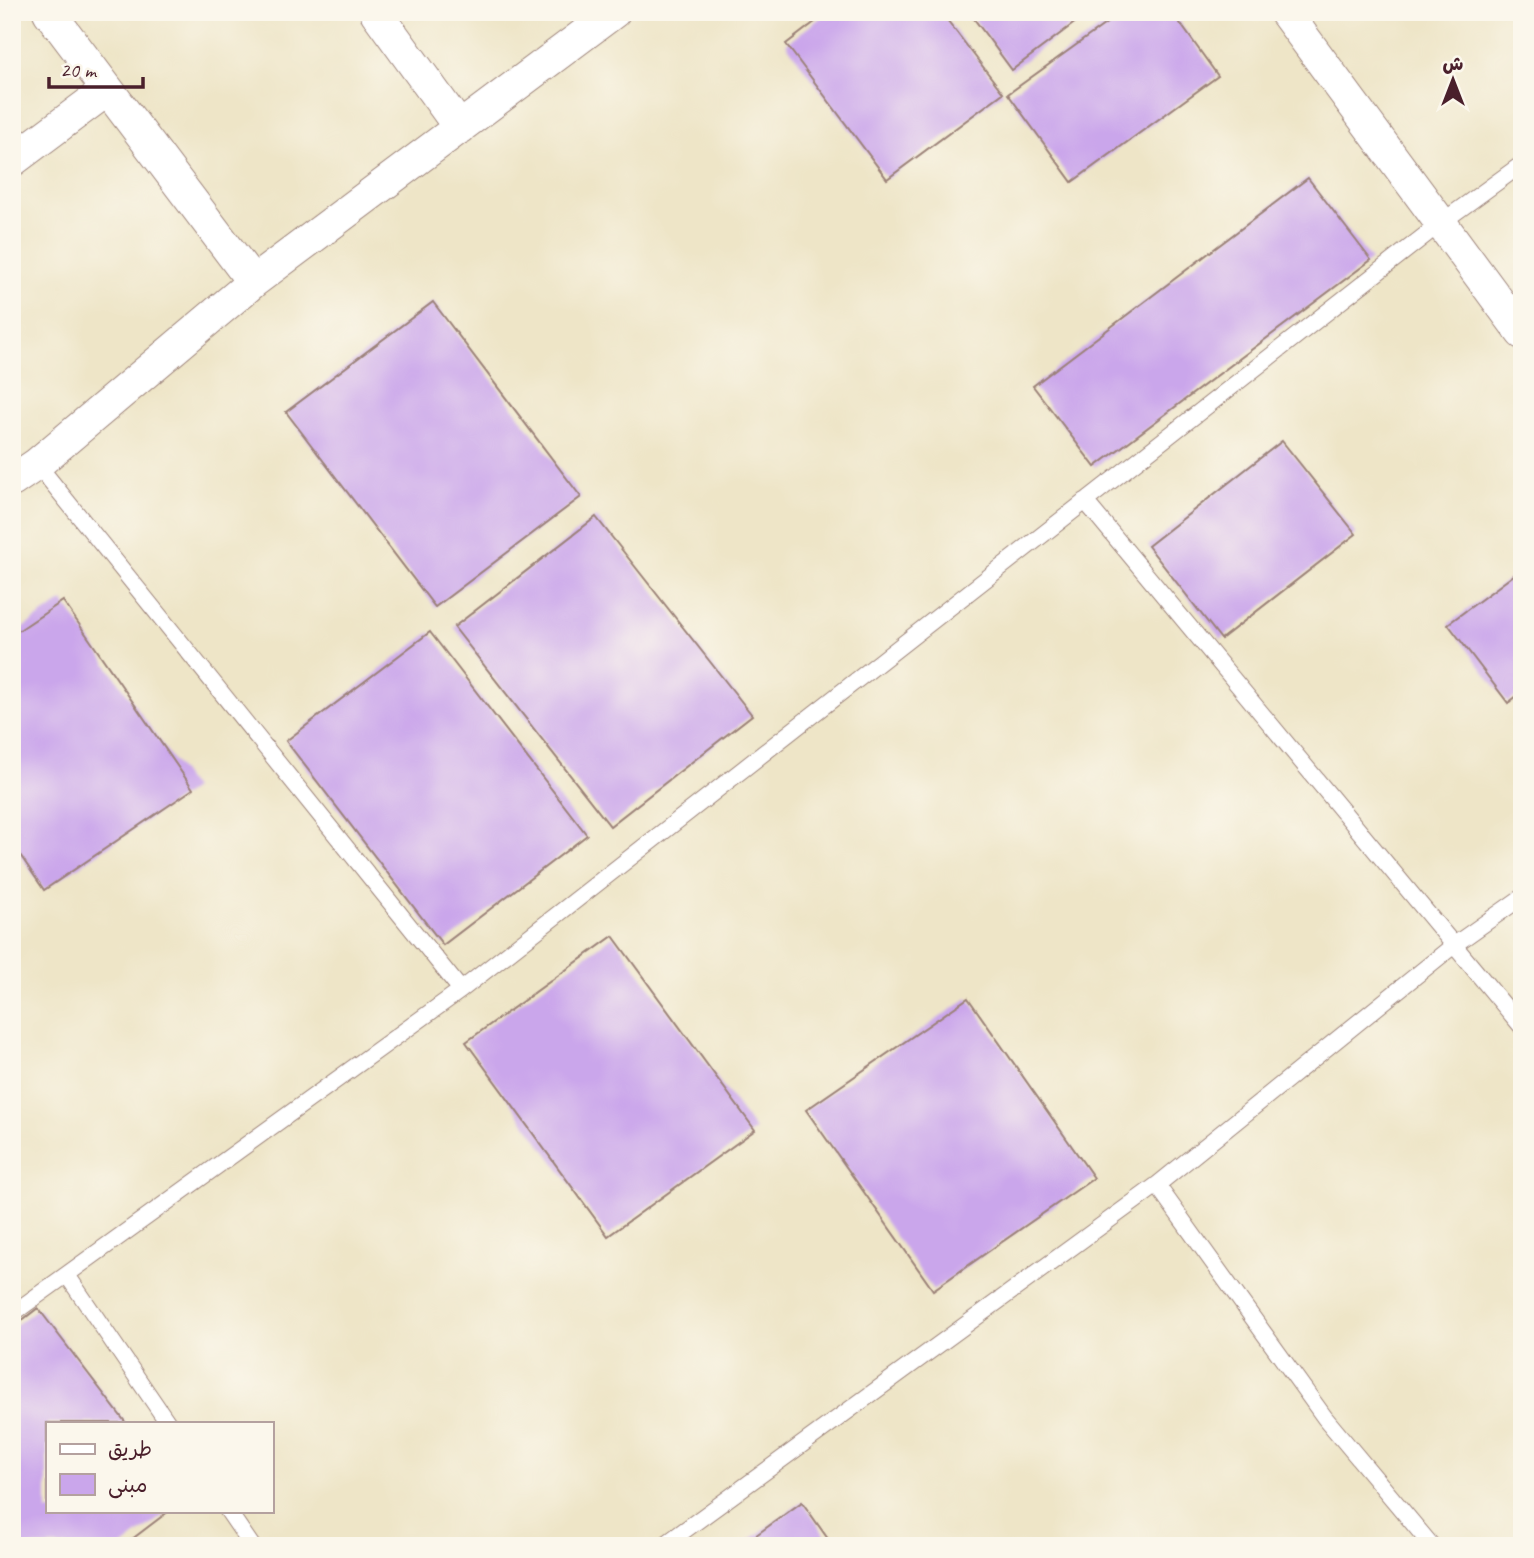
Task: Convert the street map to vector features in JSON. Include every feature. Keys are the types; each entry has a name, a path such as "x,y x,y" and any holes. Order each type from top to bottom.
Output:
{"street":[{"path":"49,12 253,282"},
{"path":"376,12 460,128"},
{"path":"24,473 253,282 614,12"},
{"path":"1285,12 1522,333"},
{"path":"12,161 107,90"}],"lane":[{"path":"12,1314 461,990 1442,222 1522,163"},
{"path":"24,473 461,990"},
{"path":"1085,501 1522,1027"},
{"path":"663,1546 1157,1185 1454,945 1522,898"},
{"path":"1157,1185 1325,1418 1432,1546"},
{"path":"67,1275 167,1422"},
{"path":"229,1512 252,1546"}],"building":[{"path":"828,12 941,12 1003,93 887,179 786,44"},
{"path":"969,12 1089,12 1012,70"},
{"path":"1122,12 1172,12 1218,76 1072,182 1008,94"},
{"path":"1308,178 1371,260 1095,467 1033,386"},
{"path":"433,302 581,497 435,607 286,412"},
{"path":"1282,441 1356,534 1221,639 1148,546"},
{"path":"596,517 752,715 610,826 454,627"},
{"path":"1522,569 1522,692 1508,703 1448,624"},
{"path":"63,601 193,789 44,890 12,843 12,635"},
{"path":"430,632 587,835 443,945 286,741"},
{"path":"613,936 755,1130 608,1236 466,1042"},
{"path":"968,998 1094,1178 933,1290 806,1110"},
{"path":"38,1308 125,1422 46,1422 46,1512 168,1512 123,1546 12,1546 12,1328"},
{"path":"802,1502 833,1546 741,1546"}]}
